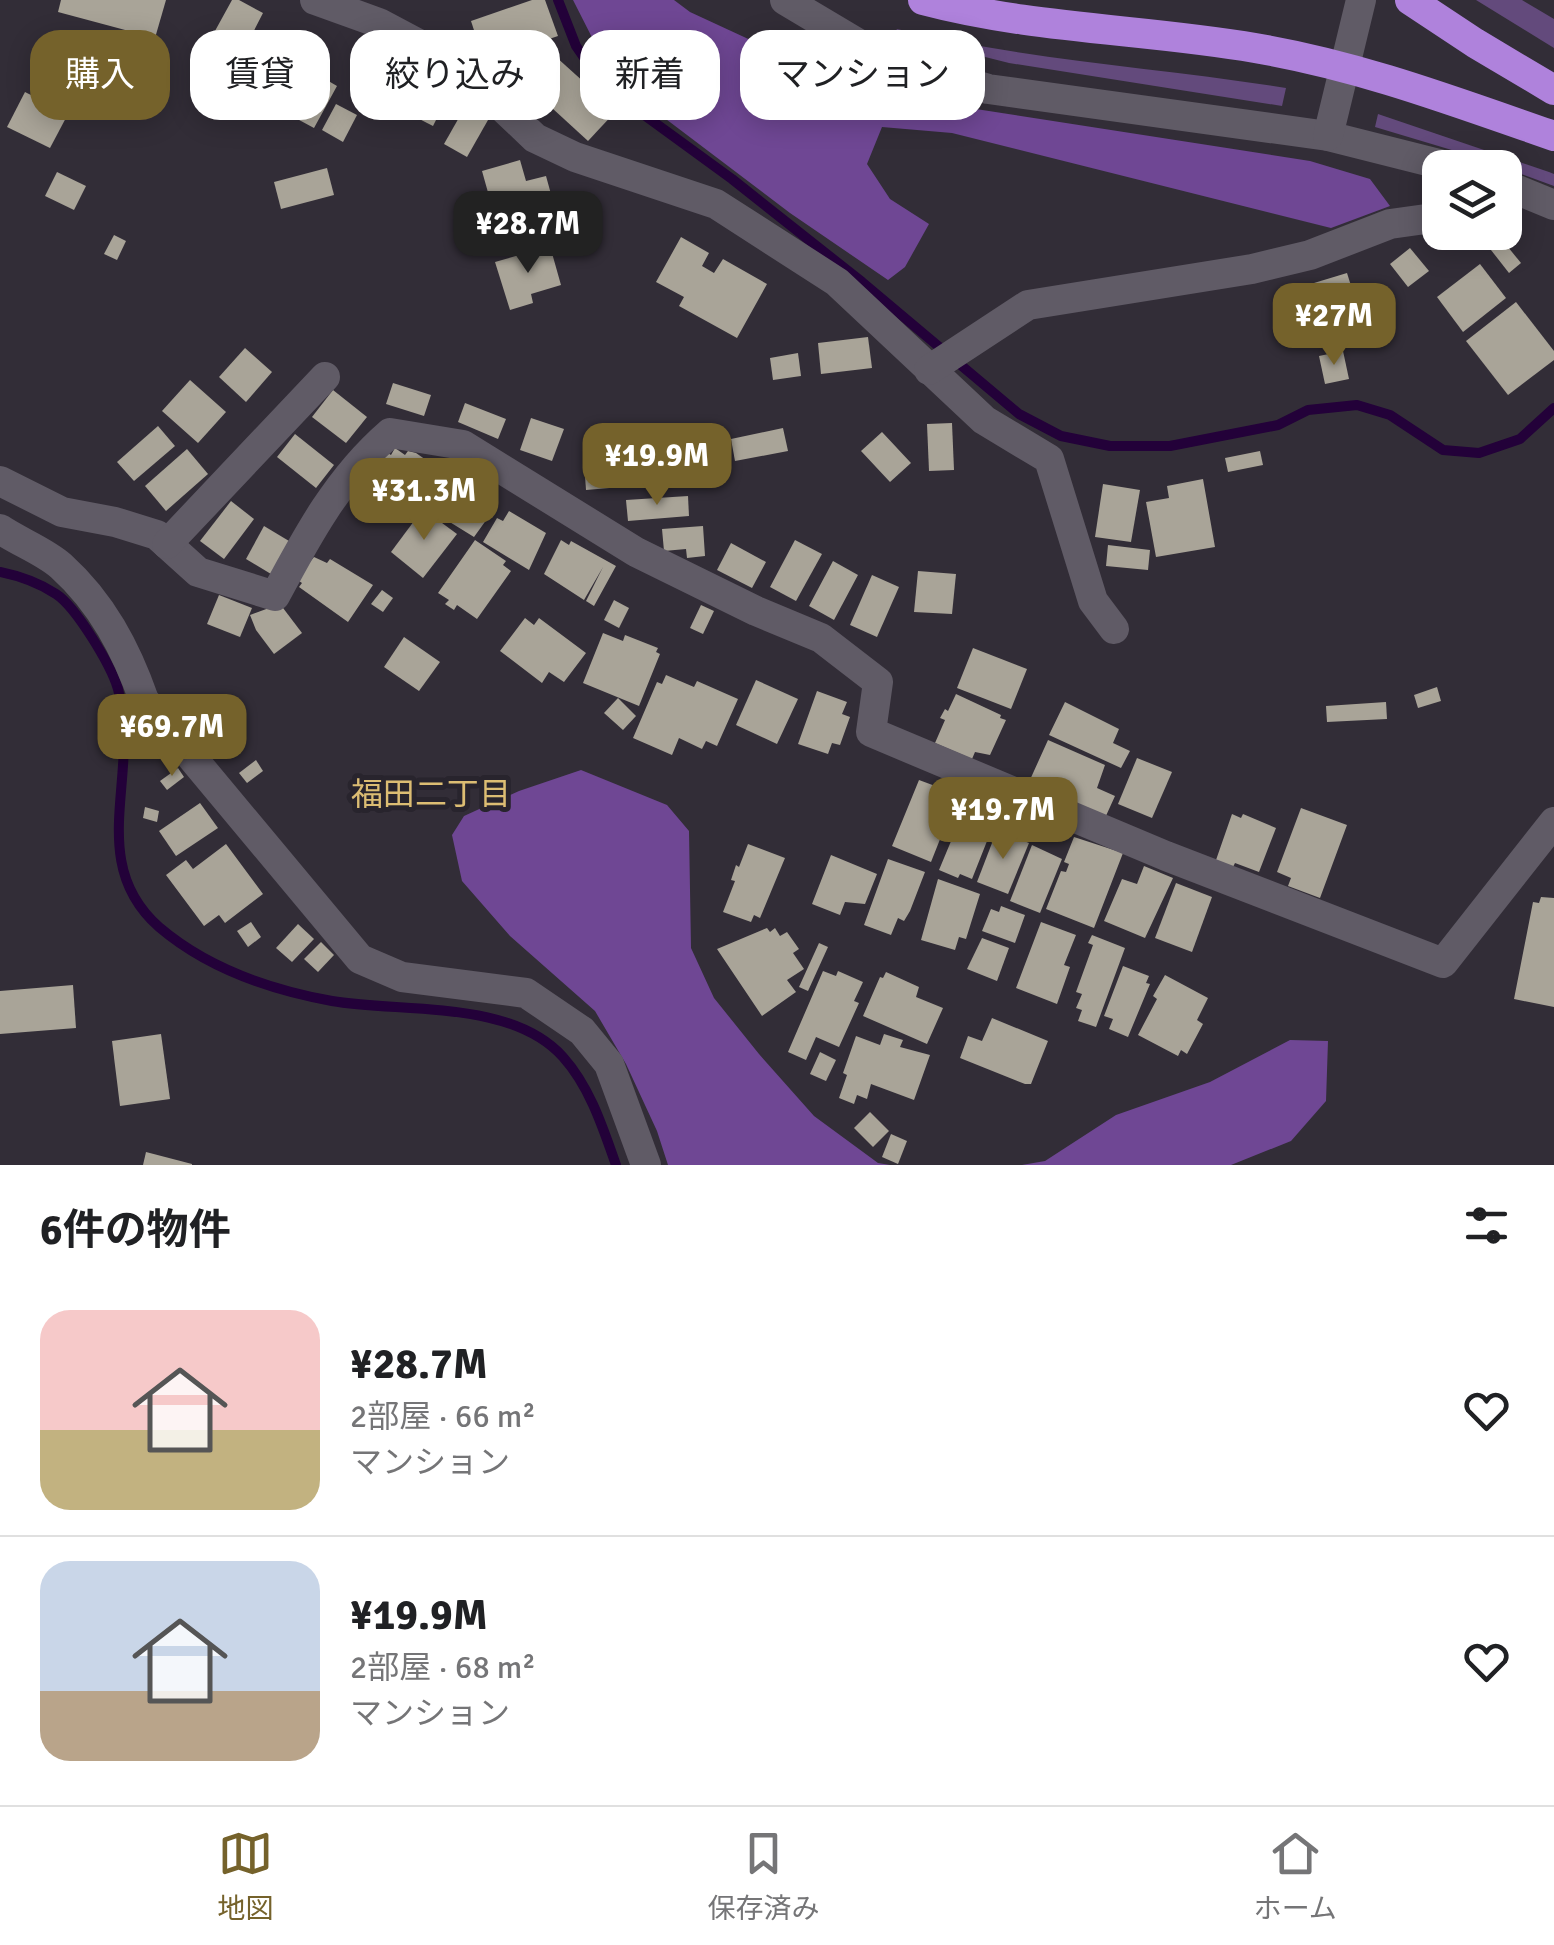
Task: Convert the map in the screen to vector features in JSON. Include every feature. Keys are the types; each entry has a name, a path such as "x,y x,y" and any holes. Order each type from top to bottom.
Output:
{"highway":[{"path":"924,0 1076,27 1272,51 1398,83 1554,136"},
{"path":"1410,0 1554,90"}],"street":[{"path":"315,0 379,22 458,65 534,138 575,158 716,204 837,282 984,420 1049,459 1093,601 1114,629"},
{"path":"785,0 897,62 988,89 1328,136 1422,160"},
{"path":"1328,136 1361,0"},
{"path":"1522,196 1554,205"},
{"path":"929,370 1028,305 1252,269 1310,256 1390,224 1422,220"},
{"path":"167,544 325,377"},
{"path":"0,481 62,512 156,534 198,572 275,596 314,522 361,458 390,433 463,445 636,552 821,638 878,682 870,732 1166,856 1443,964 1554,822"},
{"path":"0,529 60,564 104,615 128,653 144,700 360,958 402,977 526,993 582,1032 609,1064 646,1165"}],"shaded area":[{"path":"573,0 674,0 690,12 740,35 740,120 985,120 985,110 1310,161 1370,179 1390,206 1331,228 952,133 882,127 867,164 890,199 929,224 905,267 888,280 790,213 667,120 720,120 720,30 588,30"},
{"path":"1476,0 1522,0 1554,19 1554,48"},
{"path":"985,47 1286,88 1282,106 985,57"},
{"path":"1378,114 1484,150 1452,150 1375,127"},
{"path":"1522,163 1554,174 1554,186 1522,174"},
{"path":"581,770 667,805 689,831 691,948 714,998 814,1116 878,1163 890,1165 668,1165 626,1064 595,1011 510,936 462,881 452,835 464,816 519,791"},
{"path":"1290,1040 1328,1041 1326,1101 1291,1141 1231,1165 1022,1165 1045,1161 1116,1115 1210,1082"}],"building":[{"path":"61,0 166,0 157,30 125,30 58,12"},
{"path":"232,0 263,13 254,30 216,30"},
{"path":"532,0 545,0 556,30 474,30 471,21"},
{"path":"560,61 580,79 580,120 608,120 588,141 560,115"},
{"path":"25,92 30,95 30,120 65,120 50,148 7,127"},
{"path":"336,104 350,111 350,120 354,120 343,142 322,130"},
{"path":"299,120 318,120 314,128"},
{"path":"458,120 488,120 467,157 444,144"},
{"path":"520,160 526,181 546,176 554,205 496,221 482,171"},
{"path":"327,168 334,195 281,209 274,182"},
{"path":"57,172 86,186 74,210 45,196"},
{"path":"114,235 126,241 117,260 104,254"},
{"path":"681,237 709,253 702,266 714,273 723,259 767,284 737,338 679,306 684,297 656,282"},
{"path":"550,246 561,285 531,294 533,303 510,310 495,262"},
{"path":"1410,248 1429,271 1408,287 1390,264"},
{"path":"1491,250 1510,250 1521,263 1509,273"},
{"path":"1480,264 1506,298 1463,332 1437,297"},
{"path":"1347,273 1365,330 1331,340 1314,283"},
{"path":"1516,302 1554,351 1554,360 1508,395 1466,341"},
{"path":"868,337 872,368 821,374 818,343"},
{"path":"245,348 272,372 246,402 219,377"},
{"path":"1343,351 1349,379 1325,384 1319,356"},
{"path":"798,353 801,376 773,380 770,358"},
{"path":"190,380 226,412 198,443 162,411"},
{"path":"393,383 431,395 424,416 386,404"},
{"path":"333,390 367,417 346,443 312,417"},
{"path":"465,403 506,419 498,439 458,422"},
{"path":"531,418 564,429 552,461 520,450"},
{"path":"952,423 954,470 929,471 927,424"},
{"path":"158,426 175,446 134,481 117,462"},
{"path":"783,428 788,451 735,461 731,439"},
{"path":"698,430 699,443 706,443 708,477 638,481 636,434"},
{"path":"882,432 911,463 890,482 861,451"},
{"path":"295,434 334,465 316,488 277,457"},
{"path":"618,444 621,487 586,490 583,446"},
{"path":"395,448 405,455 408,451 416,453 439,469 413,499 373,470 386,452 391,455"},
{"path":"187,449 208,474 166,511 145,486"},
{"path":"1260,451 1263,465 1228,472 1225,458"},
{"path":"466,463 493,484 479,503 492,512 474,537 427,508 454,468 459,471"},
{"path":"1203,479 1215,547 1156,557 1146,502 1169,498 1167,486"},
{"path":"1103,484 1140,490 1131,542 1095,537"},
{"path":"688,496 689,516 628,521 626,500"},
{"path":"231,501 254,519 224,559 200,541"},
{"path":"423,509 457,534 423,578 391,552"},
{"path":"509,511 546,533 529,570 483,542 497,518 503,521"},
{"path":"264,526 289,541 271,574 246,559"},
{"path":"703,526 705,556 687,558 686,549 664,551 662,529"},
{"path":"475,540 506,561 503,565 511,571 477,619 457,605 454,610 445,604 449,600 438,593"},
{"path":"561,540 569,545 571,541 616,566 594,606 586,601 603,567 584,600 544,574"},
{"path":"795,540 822,554 796,601 770,587"},
{"path":"731,543 766,562 752,588 717,570"},
{"path":"1108,545 1150,550 1148,570 1106,566"},
{"path":"314,557 327,563 330,559 373,585 348,622 299,587 302,583 296,579"},
{"path":"833,561 858,575 834,620 809,606"},
{"path":"918,571 956,574 952,614 914,612"},
{"path":"872,575 899,587 877,637 850,625"},
{"path":"382,590 393,598 383,612 371,604"},
{"path":"219,595 252,608 240,637 207,624"},
{"path":"614,600 629,608 619,628 604,620"},
{"path":"280,604 302,633 274,654 250,615"},
{"path":"701,605 714,611 703,634 690,628"},
{"path":"525,618 534,625 539,618 586,653 564,682 549,672 542,683 500,651"},
{"path":"603,633 623,641 625,635 658,648 656,652 660,654 639,706 583,683"},
{"path":"404,637 440,662 419,691 384,667"},
{"path":"973,648 1027,669 1011,709 957,688"},
{"path":"666,675 694,687 697,681 738,699 717,746 706,741 702,749 679,738 672,755 633,738 657,682 662,684"},
{"path":"756,680 798,699 777,744 736,725"},
{"path":"1437,687 1441,701 1418,708 1414,695"},
{"path":"817,691 847,702 842,714 850,717 840,745 832,743 828,754 798,744"},
{"path":"956,694 1006,720 990,755 975,752 972,759 935,743 945,720 940,718"},
{"path":"618,698 636,716 623,730 604,713"},
{"path":"1065,702 1119,729 1113,743 1130,751 1121,768 1049,735"},
{"path":"1386,702 1387,719 1327,722 1326,706"},
{"path":"1048,740 1105,765 1097,788 1115,796 1105,818 1029,782"},
{"path":"1137,758 1172,772 1152,818 1118,804"},
{"path":"256,760 263,771 247,783 239,773"},
{"path":"178,768 184,777 167,790 160,781"},
{"path":"919,780 946,790 942,799 954,804 931,862 892,846"},
{"path":"200,803 218,828 176,856 159,831"},
{"path":"145,807 159,811 157,822 143,818"},
{"path":"1301,808 1347,825 1320,898 1288,886 1291,878 1277,872"},
{"path":"1232,814 1241,818 1243,814 1276,828 1259,872 1216,860"},
{"path":"959,822 991,831 972,879 939,870"},
{"path":"997,830 1029,843 1008,894 977,882"},
{"path":"1074,837 1123,853 1094,928 1046,909 1061,871 1066,872 1069,864 1064,862"},
{"path":"226,844 263,894 225,923 219,915 204,926 166,875 186,860 193,869"},
{"path":"748,844 785,858 760,918 754,915 751,922 723,912 735,881 731,880 736,865 739,867"},
{"path":"1032,845 1062,859 1040,913 1010,901"},
{"path":"831,855 877,874 865,904 845,902 840,915 812,904"},
{"path":"888,859 925,872 910,911 904,921 898,918 891,935 864,925"},
{"path":"1144,866 1173,878 1145,938 1104,921 1122,879 1137,884"},
{"path":"938,879 980,894 966,939 959,937 955,950 921,940"},
{"path":"1176,883 1212,897 1192,952 1155,938"},
{"path":"1541,897 1554,898 1554,1007 1514,999 1533,902 1539,903"},
{"path":"1001,906 1025,915 1015,943 982,931 991,909 999,912"},
{"path":"251,922 261,937 248,947 237,931"},
{"path":"1041,922 1076,935 1064,965 1070,967 1057,1004 1016,988"},
{"path":"298,924 314,939 292,962 276,948"},
{"path":"767,928 770,932 775,928 780,936 787,932 799,949 793,953 804,969 787,980 796,992 762,1016 717,949"},
{"path":"1092,935 1125,948 1096,1027 1078,1021 1082,1010 1076,1008 1082,994 1076,992 1093,945 1088,943"},
{"path":"982,938 1009,948 997,981 967,969"},
{"path":"321,942 334,955 318,972 304,959"},
{"path":"819,943 828,947 808,991 799,987"},
{"path":"1123,966 1149,976 1146,983 1150,984 1128,1037 1109,1029 1113,1019 1104,1016"},
{"path":"823,971 836,976 838,971 863,982 854,1001 859,1003 839,1047 816,1037 806,1060 788,1052"},
{"path":"886,972 919,987 916,997 943,1008 927,1044 863,1016 880,977"},
{"path":"1165,975 1208,998 1197,1020 1203,1024 1187,1054 1181,1050 1178,1056 1138,1035"},
{"path":"73,985 76,1028 0,1034 0,991"},
{"path":"992,1018 1048,1041 1031,1084 960,1058 968,1036 982,1041"},
{"path":"161,1034 170,1099 120,1106 112,1041"},
{"path":"884,1034 903,1040 900,1047 930,1055 914,1100 871,1084 867,1099 857,1095 854,1104 839,1098 856,1036 880,1045"},
{"path":"820,1052 836,1060 826,1081 810,1074"},
{"path":"870,1112 889,1131 873,1147 854,1128"},
{"path":"891,1134 907,1141 898,1164 882,1157"},
{"path":"146,1152 192,1164 192,1165 143,1165"}],"waterway":[{"path":"558,0 576,46 603,85 732,179 1019,414 1061,436 1110,446 1170,446 1278,425 1308,410 1357,405 1390,415 1443,450 1479,453 1520,439 1554,408"},
{"path":"0,572 36,583 64,601 92,637 114,679 121,701 124,735 119,815 122,862 128,885 159,927 219,966 286,991 332,1001 486,1017 541,1038 563,1057 581,1081 616,1165"}],"district":[{"name":"福田二丁目","path":"431,794"}]}
